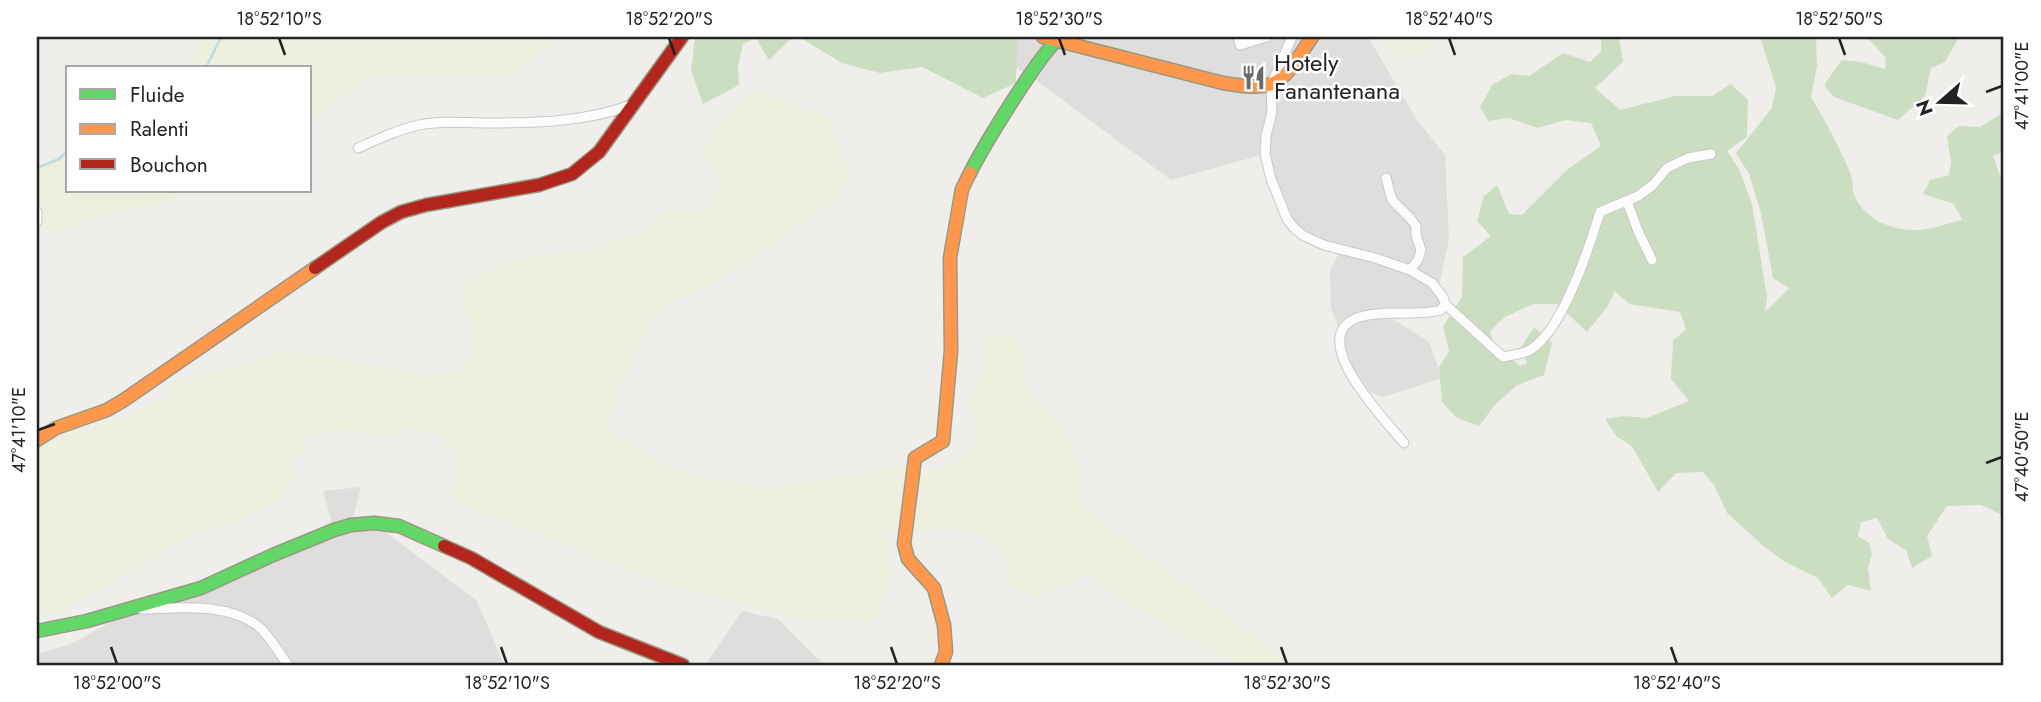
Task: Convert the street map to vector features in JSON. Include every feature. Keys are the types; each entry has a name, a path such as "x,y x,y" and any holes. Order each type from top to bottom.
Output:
{"street":[{"path":"37,440 56,428 107,410 124,400 328,258 401,212 539,185 572,174 599,152 682,37"},
{"path":"1238,37 1240,45 1267,37"},
{"path":"1292,37 1271,85 1272,112 1265,154 1271,179 1287,219 1304,236 1324,245 1410,270 1432,284 1443,297 1445,304 1503,357 1529,350 1554,326 1586,255 1600,212 1638,196 1653,185 1667,168 1688,159 1711,154"},
{"path":"941,665 946,652 944,625 934,588 908,559 904,544 915,458 943,441 951,351 950,258 962,189 980,153 1053,38 1223,83 1253,88 1271,85 1288,73 1311,37"},
{"path":"358,148 388,134 419,125 446,121 541,123 576,119 633,105"},
{"path":"1386,177 1392,200 1416,226 1421,250 1418,260 1410,270"},
{"path":"1627,201 1652,260"},
{"path":"37,212 37,222"},
{"path":"1404,443 1369,401 1344,364 1339,335 1345,324 1357,318 1382,312 1430,313 1441,310 1445,304"},
{"path":"37,631 132,610 201,588 334,530 374,523 399,526 471,558 599,632 683,665"},
{"path":"132,610 185,607 224,611 248,620 260,628 288,665"}],"shaded area":[{"path":"1008,37 1368,37 1417,120 1445,155 1449,239 1438,290 1443,297 1441,310 1383,313 1429,342 1442,378 1383,397 1361,388 1344,364 1344,325 1338,327 1331,308 1330,271 1341,249 1294,228 1265,154 1171,180 1030,76 1000,58"},
{"path":"361,487 351,525 374,523 477,601 504,665 37,665 37,654 71,644 132,610 334,530 323,491"},
{"path":"742,611 778,619 824,665 705,665"}],"green space":[{"path":"189,37 559,37 511,77 368,78 312,120 312,66 192,66 197,45"},
{"path":"695,37 793,37 769,60 756,38 743,44 738,66 739,85 703,104 691,71"},
{"path":"799,37 1017,37 1016,83 983,98 922,67 880,73 842,63"},
{"path":"1376,37 1442,37 1431,47 1408,59 1383,47"},
{"path":"1601,37 1619,37 1623,62 1595,88 1620,110 1675,96 1712,96 1731,84 1748,100 1747,137 1727,151 1739,169 1752,204 1767,297 1765,312 1789,288 1773,278 1761,213 1749,174 1736,153 1772,108 1776,87 1760,37 1816,37 1817,66 1811,97 1847,165 1854,194 1860,205 1882,223 1900,229 1919,230 1962,220 1954,204 1923,194 1930,180 1949,175 1951,162 1947,136 1959,126 1980,127 2004,112 2004,151 1993,156 2004,187 2004,516 1981,505 1947,506 1927,536 1932,556 1912,568 1906,550 1888,539 1877,518 1861,522 1858,536 1869,543 1872,555 1868,568 1871,591 1848,585 1832,598 1818,578 1785,562 1727,513 1714,485 1703,472 1676,473 1658,492 1632,446 1617,437 1605,419 1624,416 1647,418 1689,401 1671,379 1673,341 1686,329 1680,312 1629,304 1615,291 1607,307 1587,332 1557,304 1533,304 1505,317 1490,331 1495,349 1520,366 1527,363 1520,349 1534,327 1552,343 1544,375 1517,385 1494,406 1479,426 1457,418 1442,402 1439,367 1449,351 1443,326 1462,297 1463,257 1491,236 1477,221 1484,196 1497,185 1509,214 1522,215 1568,169 1601,146 1591,123 1566,120 1537,128 1509,118 1488,121 1480,107 1492,85 1511,74 1529,76 1563,53 1590,62 1601,52"},
{"path":"1867,37 1959,37 1945,62 1931,68 1925,96 1898,120 1834,97 1824,85 1842,60 1885,69 1886,58"},
{"path":"758,91 827,117 850,173 837,199 746,264 668,304 655,315 623,380 606,427 659,461 696,476 768,488 879,471 908,463 906,531 884,533 893,572 874,622 799,620 663,584 458,503 450,492 456,474 456,453 445,449 444,438 406,426 393,437 336,429 305,436 304,451 291,457 294,477 286,486 284,498 245,519 197,533 63,610 37,615 37,453 51,441 74,431 130,417 162,399 173,384 290,350 429,376 463,370 468,360 470,328 462,287 490,270 512,262 536,256 591,250 645,230 667,210 691,213 706,209 722,185 713,168 700,153 724,117"},
{"path":"66,155 66,192 189,192 167,203 104,216 50,234 37,187 37,171"},
{"path":"1015,335 1021,349 1025,383 1034,396 1057,418 1070,444 1076,461 1084,508 1292,665 1240,665 1128,605 1089,574 1038,598 1009,583 1008,559 980,533 948,529 916,531 917,473 946,469 973,449 976,421 969,406 981,376 986,337"}],"waterway":[{"path":"207,66 223,37"},
{"path":"37,168 59,159 66,153"}],"traffic: fast":[{"path":"970,173 1028,78 1061,38"},
{"path":"37,631 87,621 201,588 273,555 351,525 374,523 399,526 444,546"}],"traffic: slow":[{"path":"1043,37 1223,83 1257,87 1278,81 1286,74 1312,37"},
{"path":"941,665 946,652 944,625 934,588 908,559 904,544 915,458 943,441 951,351 950,258 962,189 970,173"},
{"path":"37,440 56,428 107,410 124,400 315,268"}],"traffic: jam":[{"path":"315,268 401,212 539,185 572,174 599,152 682,37"},
{"path":"444,546 471,558 599,632 683,665"}],"place":[{"name":"Hotely Fanantenana","path":"1254,77"}]}
